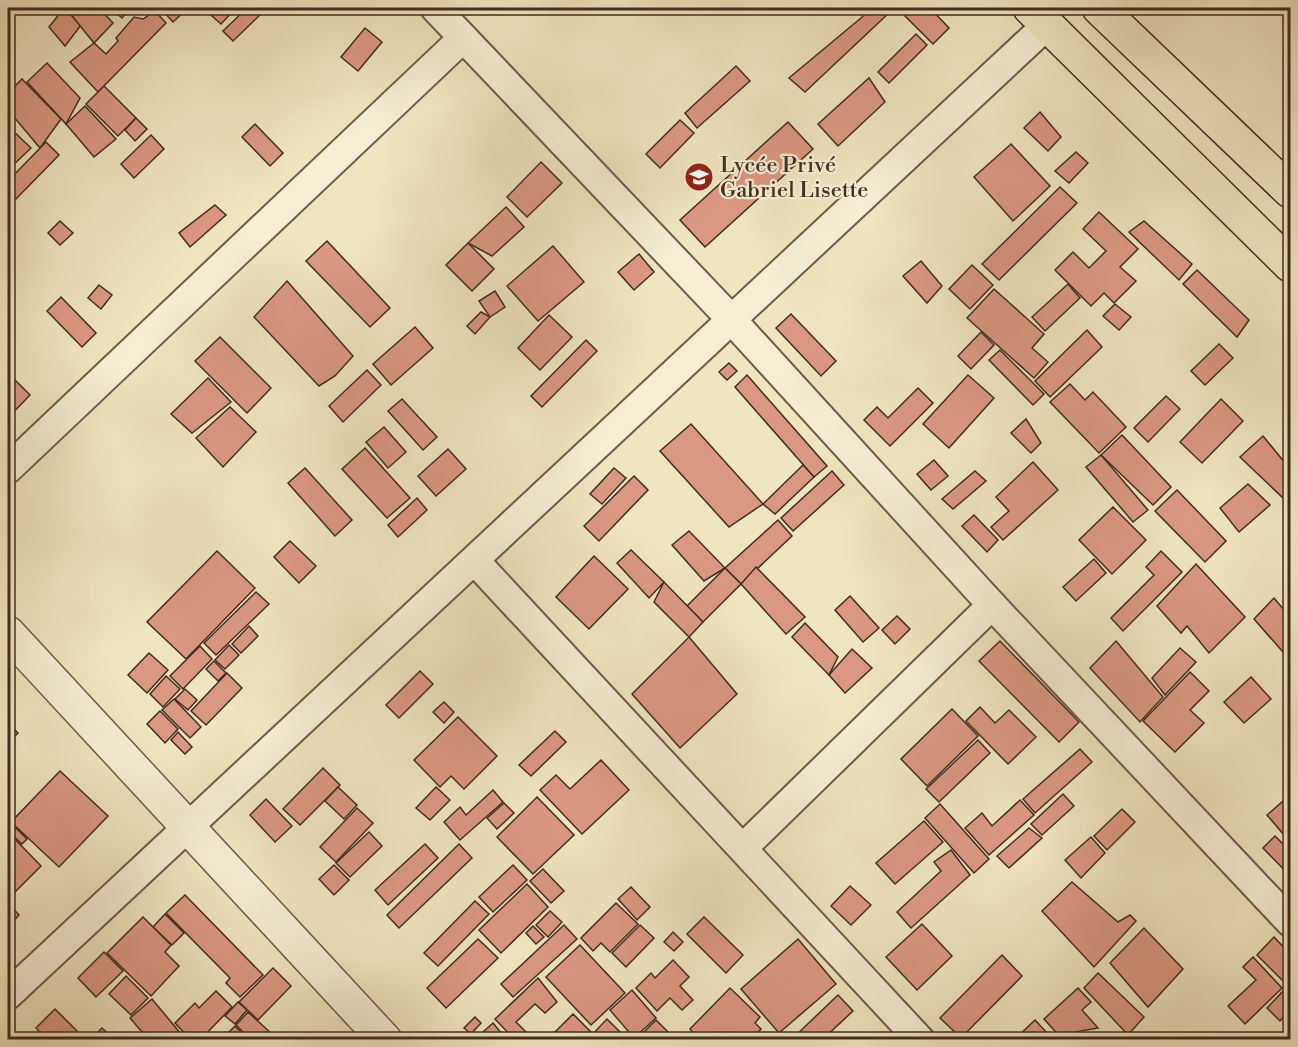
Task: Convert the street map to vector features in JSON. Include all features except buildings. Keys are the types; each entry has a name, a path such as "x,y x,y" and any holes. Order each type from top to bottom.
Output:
{"main road":[{"path":"1099,8 1290,191"},
{"path":"1039,16 1290,265"}],"street":[{"path":"435,8 730,318 992,605 1290,922"},
{"path":"8,995 475,561 730,318 1039,16"},
{"path":"8,469 463,38"},
{"path":"475,561 920,1040"},
{"path":"743,848 992,605"},
{"path":"8,633 385,1040"}],"place":[{"name":"Lycée Privé Gabriel Lisette","path":"699,177"}]}
